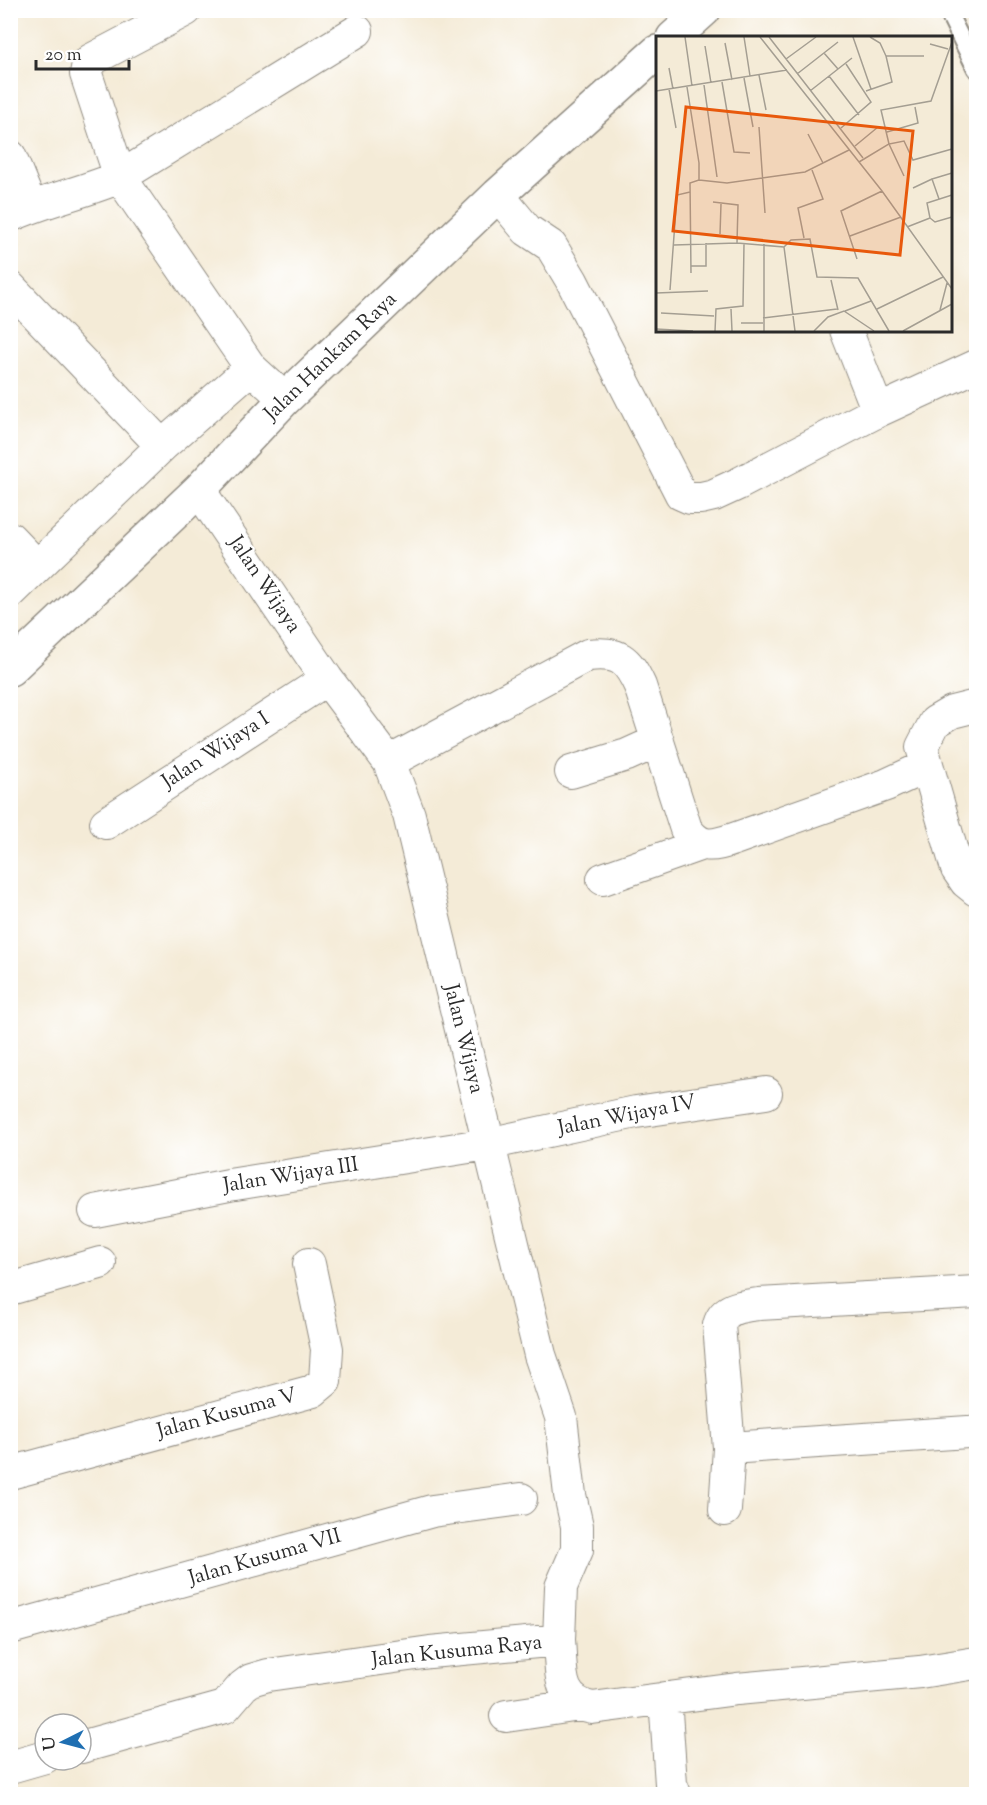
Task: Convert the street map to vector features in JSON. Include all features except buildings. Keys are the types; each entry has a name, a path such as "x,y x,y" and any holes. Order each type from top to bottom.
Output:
{"main road":[{"name":"Jalan Hankam Raya","path":"10,669 200,490 285,399 498,195 656,53"}],"street":[{"path":"186,10 91,60 88,63 86,74 120,177 251,368 285,399"},
{"path":"10,156 20,211 63,195 95,187 120,177 357,32"},
{"path":"498,195 527,230 551,246 572,281 681,494 690,498 714,495 738,484 878,411 976,366"},
{"path":"10,287 162,446"},
{"path":"847,332 878,411"},
{"path":"10,593 162,446 251,368"},
{"name":"Jalan Wijaya","path":"200,490 327,679 389,762 409,815 540,1355 561,1417 570,1495 577,1526 577,1550 561,1587 559,1640"},
{"path":"10,538 37,566"},
{"path":"389,762 588,655 610,654 623,659 632,669 640,686 686,829 693,839 702,844"},
{"name":"Jalan Wijaya I","path":"106,823 327,679"},
{"path":"976,706 952,712 935,722 922,747 957,869 966,882 976,890"},
{"path":"571,772 627,755 658,741"},
{"path":"603,879 702,844 715,845 734,839 886,785 927,766"},
{"name":"Jalan Wijaya IV","path":"488,1144 636,1112 766,1093"},
{"name":"Jalan Wijaya III","path":"94,1211 229,1185 488,1144"},
{"path":"10,1289 100,1263"},
{"name":"Jalan Kusuma V","path":"10,1473 313,1391 325,1381 327,1349 309,1264"},
{"path":"725,1510 729,1448 719,1325 721,1318 739,1307 759,1304 976,1292"},
{"path":"729,1448 968,1432"},
{"name":"Jalan Kusuma VII","path":"10,1628 432,1511 521,1499"},
{"name":"Jalan Kusuma Raya","path":"93,1744 225,1707 251,1680 268,1675 430,1652 559,1640 563,1683 568,1697 580,1705"},
{"path":"506,1716 580,1705 592,1708 737,1689 920,1672 976,1663"},
{"path":"665,1698 672,1784 675,1794"},
{"path":"10,1767 33,1760"}],"lane":[{"path":"947,10 976,69"}]}
